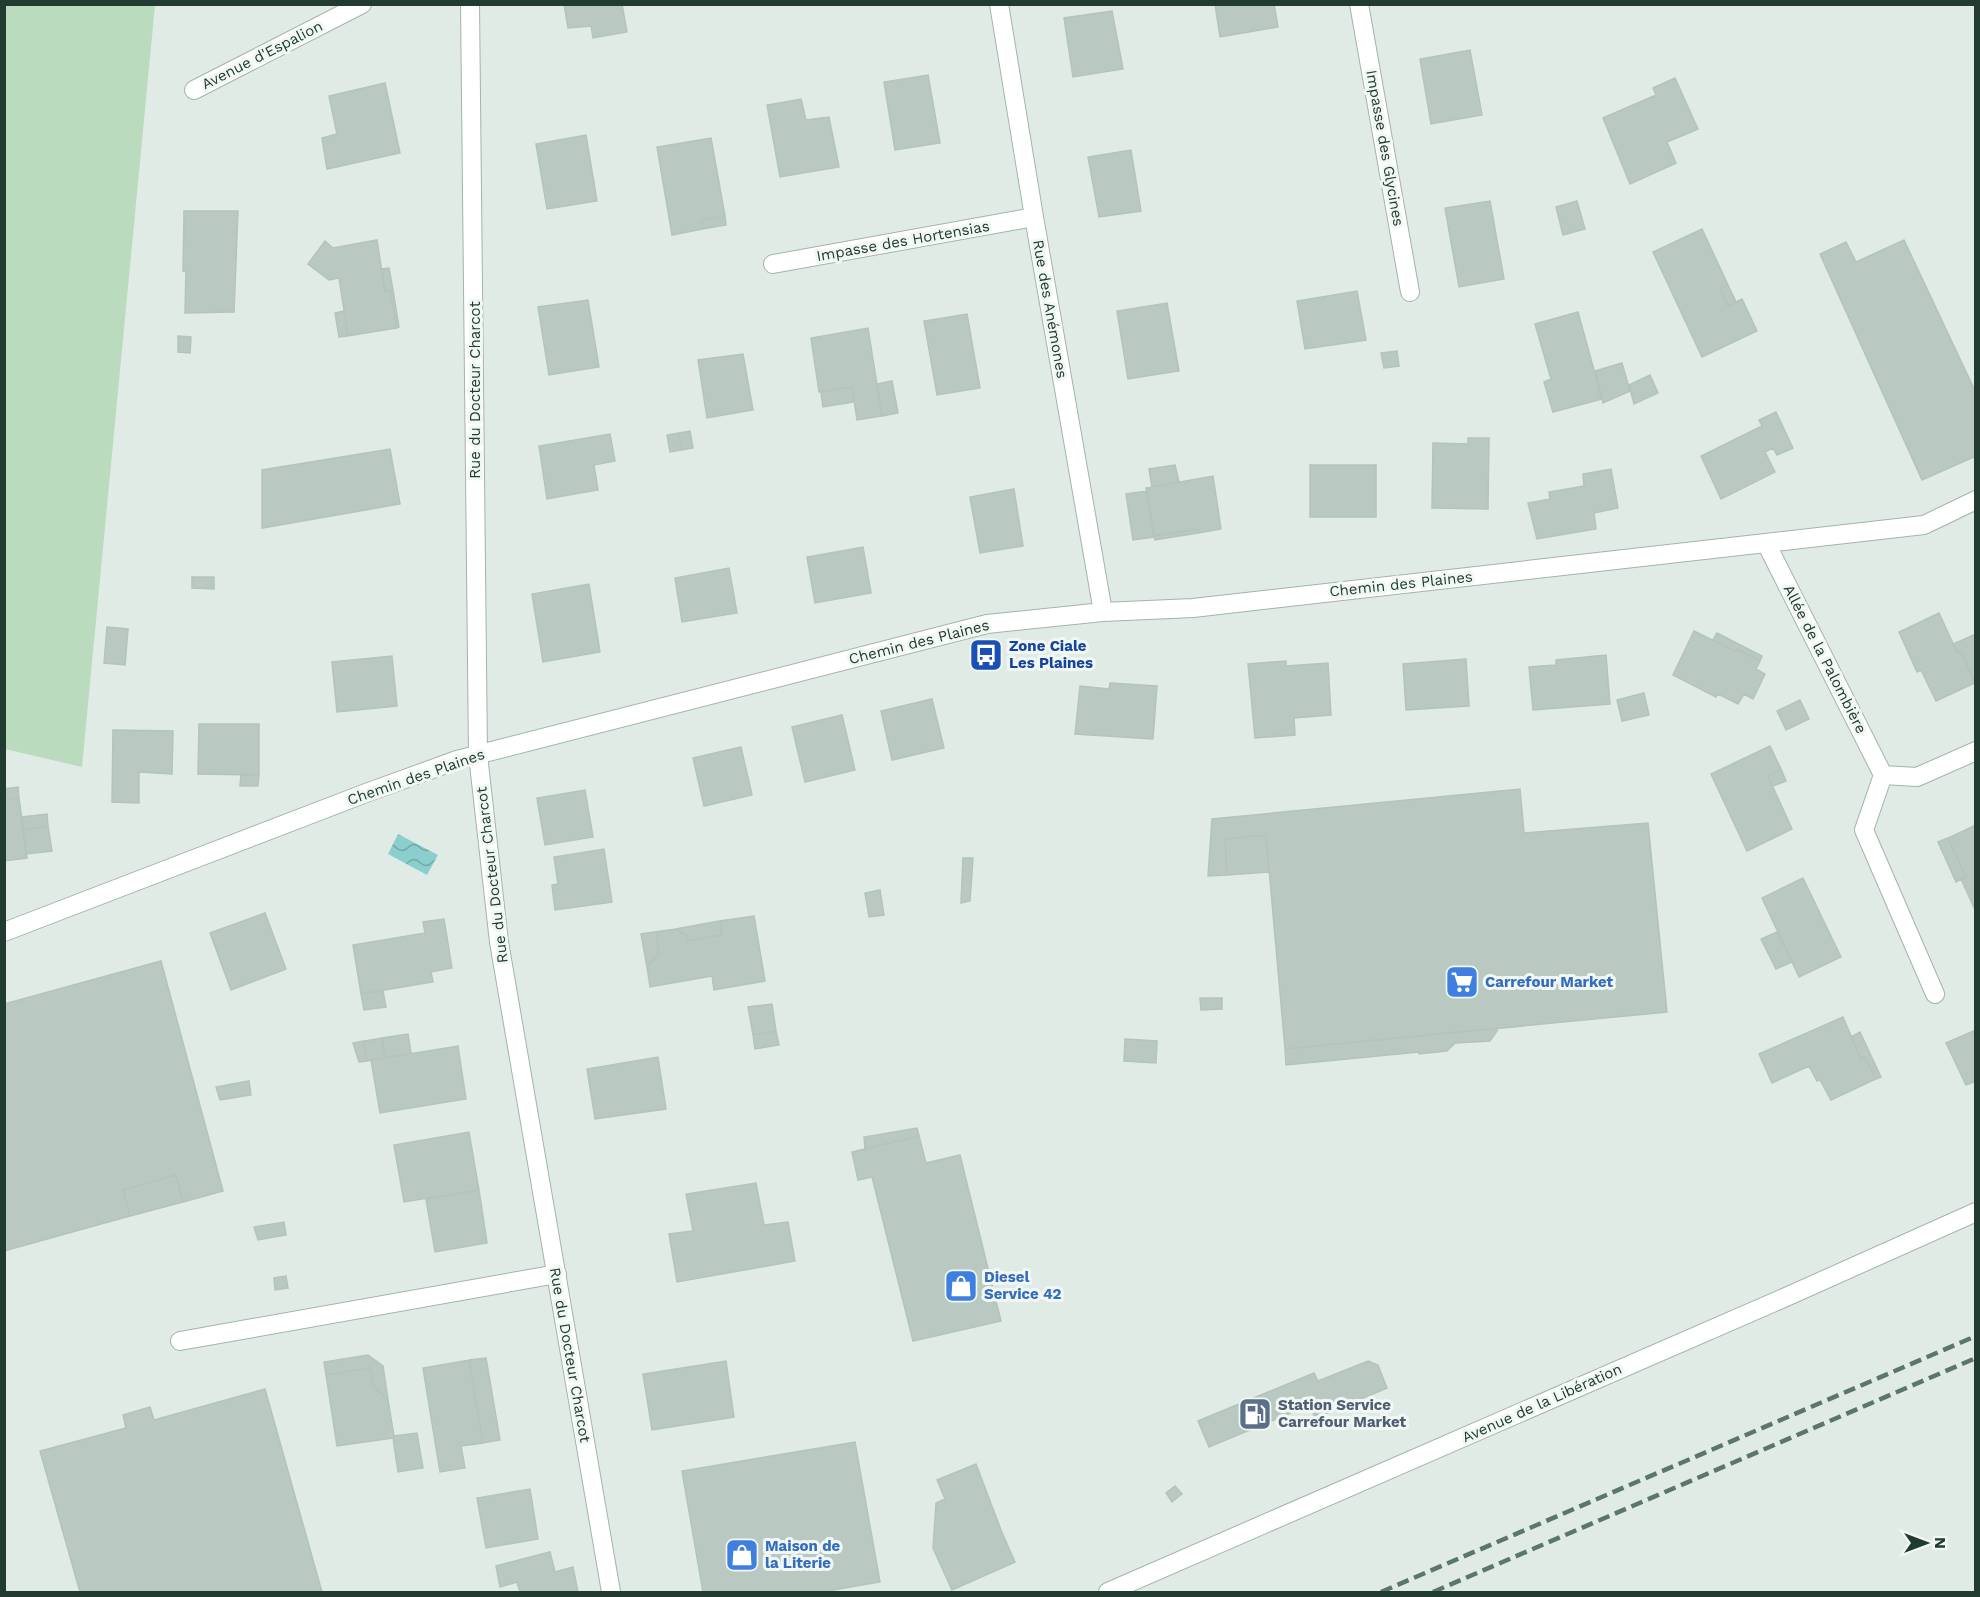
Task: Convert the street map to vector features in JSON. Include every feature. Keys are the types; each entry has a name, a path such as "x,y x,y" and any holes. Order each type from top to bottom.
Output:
{"street":[{"name":"Avenue d'Espalion","path":"194,90 362,4"},
{"name":"Rue du Docteur Charcot","path":"470,4 477,755 499,942 611,1593"},
{"name":"Rue des Anémones","path":"999,4 1103,612"},
{"name":"Impasse des Glycines","path":"1359,4 1410,292"},
{"name":"Impasse des Hortensias","path":"773,264 1034,218"},
{"name":"Chemin des Plaines","path":"4,932 457,760 987,624 1103,612 1193,608 1924,525 1976,500"},
{"name":"Allée de la Palombière","path":"1766,543 1883,775"},
{"path":"1935,994 1864,830 1883,775 1917,777 1976,752"},
{"name":"Avenue de la Libération","path":"1108,1593 1976,1212"},
{"path":"180,1341 557,1274"}],"green space":[{"path":"5,4 155,5 82,767 5,749"}],"water":[{"path":"398,834 438,855 427,875 388,854"}],"building":[{"path":"564,4 622,4 627,32 593,38 591,26 568,28"},
{"path":"1215,4 1274,4 1278,27 1220,37"},
{"path":"1112,11 1123,69 1073,77 1064,18"},
{"path":"1470,50 1482,115 1431,124 1420,59"},
{"path":"928,75 940,143 895,150 884,82"},
{"path":"1675,78 1698,129 1667,142 1676,163 1630,184 1603,118 1656,95 1653,88"},
{"path":"385,83 400,153 327,169 322,138 337,134 329,96"},
{"path":"801,99 806,120 829,117 839,167 780,177 767,105"},
{"path":"586,135 597,201 547,209 536,144"},
{"path":"711,138 725,216 701,220 703,229 672,235 657,147"},
{"path":"1131,150 1141,211 1099,217 1088,157"},
{"path":"1490,201 1504,279 1459,287 1445,208"},
{"path":"1577,201 1585,229 1563,235 1556,207"},
{"path":"184,211 238,211 234,312 185,313"},
{"path":"725,216 726,225 703,229 701,220"},
{"path":"1702,229 1728,285 1720,289 1728,306 1742,299 1757,331 1702,357 1653,252"},
{"path":"377,240 385,292 390,290 397,328 348,336 339,278 329,280 308,264 325,241 333,248"},
{"path":"1904,240 1976,393 1976,456 1922,480 1820,254 1846,242 1856,262"},
{"path":"389,268 393,290 385,292 381,269"},
{"path":"1728,285 1736,302 1728,306 1720,289"},
{"path":"390,290 393,290 399,327 397,328"},
{"path":"1357,291 1366,340 1305,349 1297,301"},
{"path":"588,300 599,367 549,375 538,307"},
{"path":"1167,303 1179,371 1128,379 1117,311"},
{"path":"344,311 348,336 339,337 335,313"},
{"path":"1578,312 1602,399 1553,412 1544,382 1551,379 1535,324"},
{"path":"967,314 980,388 937,395 924,321"},
{"path":"868,328 882,416 857,420 852,387 819,392 811,338"},
{"path":"178,336 191,337 190,353 178,352"},
{"path":"1397,351 1399,366 1384,368 1381,353"},
{"path":"743,354 753,410 707,418 698,360"},
{"path":"1622,363 1630,391 1603,403 1595,371"},
{"path":"1650,375 1658,393 1634,404 1629,385"},
{"path":"892,381 898,413 882,416 877,384"},
{"path":"852,387 854,402 823,407 821,392"},
{"path":"1776,412 1793,448 1777,455 1773,448 1765,452 1775,472 1721,499 1701,456 1762,426 1759,420"},
{"path":"690,431 693,448 682,450 678,433"},
{"path":"678,433 682,450 670,452 667,435"},
{"path":"610,434 615,461 594,465 598,490 547,499 539,446"},
{"path":"1468,438 1489,438 1488,509 1432,508 1433,443 1468,444"},
{"path":"390,449 400,504 262,528 262,470"},
{"path":"1175,465 1179,482 1152,487 1149,469"},
{"path":"1310,465 1376,465 1376,517 1310,517"},
{"path":"1611,469 1618,508 1594,513 1596,529 1537,539 1528,503 1550,499 1549,492 1584,486 1583,474"},
{"path":"1213,476 1221,529 1199,533 1198,529 1154,536 1146,488"},
{"path":"1014,489 1023,546 980,553 970,497"},
{"path":"1147,491 1154,537 1133,540 1126,494"},
{"path":"1198,529 1199,533 1155,540 1154,536"},
{"path":"863,547 871,593 815,603 807,557"},
{"path":"729,568 737,613 682,622 675,578"},
{"path":"192,577 214,577 214,589 192,588"},
{"path":"589,584 600,652 543,662 532,594"},
{"path":"1939,613 1957,652 1961,651 1975,683 1936,701 1921,670 1917,672 1899,632"},
{"path":"107,627 128,629 125,665 104,663"},
{"path":"1694,631 1760,661 1756,669 1765,674 1753,699 1744,694 1738,704 1718,694 1716,697 1673,675"},
{"path":"1717,633 1762,656 1760,661 1713,640"},
{"path":"1976,634 1975,683 1961,651 1957,652 1953,644"},
{"path":"1606,655 1610,704 1533,710 1529,667 1556,665 1556,660"},
{"path":"392,656 397,706 337,712 332,662"},
{"path":"1466,659 1469,706 1406,710 1403,664"},
{"path":"1286,661 1286,666 1328,663 1331,715 1294,718 1295,735 1255,738 1248,664"},
{"path":"1110,683 1157,686 1153,739 1075,734 1080,686 1109,689"},
{"path":"1644,693 1649,715 1622,721 1617,700"},
{"path":"932,699 944,748 892,760 881,711"},
{"path":"1800,700 1809,719 1786,730 1777,711"},
{"path":"842,715 855,770 805,782 792,727"},
{"path":"199,724 259,724 259,775 198,774"},
{"path":"113,730 173,731 172,774 139,772 139,803 112,802"},
{"path":"1770,746 1781,769 1768,776 1792,829 1747,851 1711,774"},
{"path":"741,747 752,795 704,806 693,758"},
{"path":"1781,769 1786,781 1773,786 1768,776"},
{"path":"241,774 259,775 258,786 240,786"},
{"path":"18,787 19,798 4,800 4,789"},
{"path":"1520,789 1524,833 1648,823 1667,1012 1285,1049 1266,835 1225,839 1227,875 1208,876 1212,819"},
{"path":"585,790 593,837 545,845 537,798"},
{"path":"19,798 27,858 4,861 4,800"},
{"path":"47,814 48,826 23,830 22,817"},
{"path":"1976,825 1976,912 1961,879 1966,877 1948,838"},
{"path":"48,826 52,851 26,854 23,830"},
{"path":"1266,835 1269,872 1227,875 1225,839"},
{"path":"1948,838 1966,877 1956,882 1938,842"},
{"path":"604,849 612,902 555,910 552,885 558,884 554,857"},
{"path":"963,858 973,858 970,901 961,903"},
{"path":"1803,878 1841,957 1799,977 1762,898"},
{"path":"880,890 884,915 869,917 865,893"},
{"path":"265,913 286,969 231,990 210,933"},
{"path":"754,916 765,981 714,990 712,976 650,987 647,967 659,953 656,936 661,931 676,929 688,937 688,941 722,935 720,921"},
{"path":"444,919 452,968 431,972 433,982 361,994 353,945 425,933 423,922"},
{"path":"720,921 722,935 688,941 688,937 676,929"},
{"path":"661,931 656,936 659,953 647,967 641,934"},
{"path":"1777,932 1792,962 1776,969 1761,939"},
{"path":"161,961 223,1191 183,1202 176,1175 123,1190 130,1216 4,1251 4,1004"},
{"path":"383,991 386,1007 364,1010 361,994"},
{"path":"1200,998 1222,998 1222,1009 1201,1010"},
{"path":"772,1004 776,1031 753,1035 748,1007"},
{"path":"1843,1017 1861,1059 1865,1057 1876,1079 1831,1100 1809,1066 1772,1083 1759,1054"},
{"path":"1499,1028 1490,1041 1455,1043 1447,1051 1286,1065 1285,1049"},
{"path":"1976,1030 1976,1081 1966,1085 1946,1043"},
{"path":"776,1031 779,1045 755,1049 753,1035"},
{"path":"1860,1032 1881,1077 1876,1079 1865,1057 1861,1059 1851,1037"},
{"path":"408,1034 411,1053 385,1058 382,1038"},
{"path":"382,1038 385,1058 367,1061 364,1041"},
{"path":"1125,1039 1157,1041 1156,1063 1124,1061"},
{"path":"364,1041 367,1061 359,1062 353,1043"},
{"path":"458,1046 466,1099 380,1113 371,1060"},
{"path":"658,1057 666,1109 595,1119 587,1069"},
{"path":"249,1081 251,1095 220,1100 216,1087"},
{"path":"917,1128 919,1136 865,1149 864,1137"},
{"path":"469,1132 479,1190 404,1202 394,1145"},
{"path":"919,1136 926,1163 960,1155 1001,1321 913,1341 872,1177 858,1180 852,1152"},
{"path":"176,1175 183,1202 130,1216 123,1190"},
{"path":"756,1183 764,1225 788,1222 795,1261 677,1282 669,1234 693,1231 686,1194"},
{"path":"479,1190 487,1243 435,1252 426,1199"},
{"path":"284,1222 286,1235 258,1240 254,1227"},
{"path":"286,1276 288,1288 275,1290 274,1278"},
{"path":"368,1355 383,1366 388,1400 373,1386 371,1368 326,1375 324,1362"},
{"path":"486,1358 500,1440 483,1443 469,1360"},
{"path":"469,1360 483,1443 461,1446 465,1468 440,1472 423,1368"},
{"path":"726,1361 734,1417 652,1430 643,1374"},
{"path":"1368,1361 1378,1365 1387,1388 1315,1418 1310,1405 1209,1447 1198,1421 1314,1373 1318,1381"},
{"path":"371,1368 373,1386 388,1400 394,1436 417,1433 423,1468 398,1472 393,1438 337,1446 326,1375"},
{"path":"265,1389 322,1592 80,1592 40,1451 126,1428 123,1415 150,1407 154,1420"},
{"path":"855,1442 880,1582 822,1592 703,1592 682,1471"},
{"path":"976,1464 1015,1562 952,1590 933,1548 936,1503 945,1499 937,1480"},
{"path":"1175,1486 1182,1494 1172,1502 1166,1493"},
{"path":"530,1489 538,1539 486,1548 477,1498"},
{"path":"550,1552 555,1572 573,1567 578,1592 520,1592 517,1582 500,1587 496,1566"}],"railway":[{"path":"1381,1592 1976,1336"},
{"path":"1433,1592 1976,1358"}],"place":[{"name":"Zone Ciale Les Plaines","path":"986,655"},
{"name":"Carrefour Market","path":"1462,982"},
{"name":"Diesel Service 42","path":"961,1286"},
{"name":"Station Service Carrefour Market","path":"1255,1414"},
{"name":"Maison de la Literie","path":"742,1555"}]}
